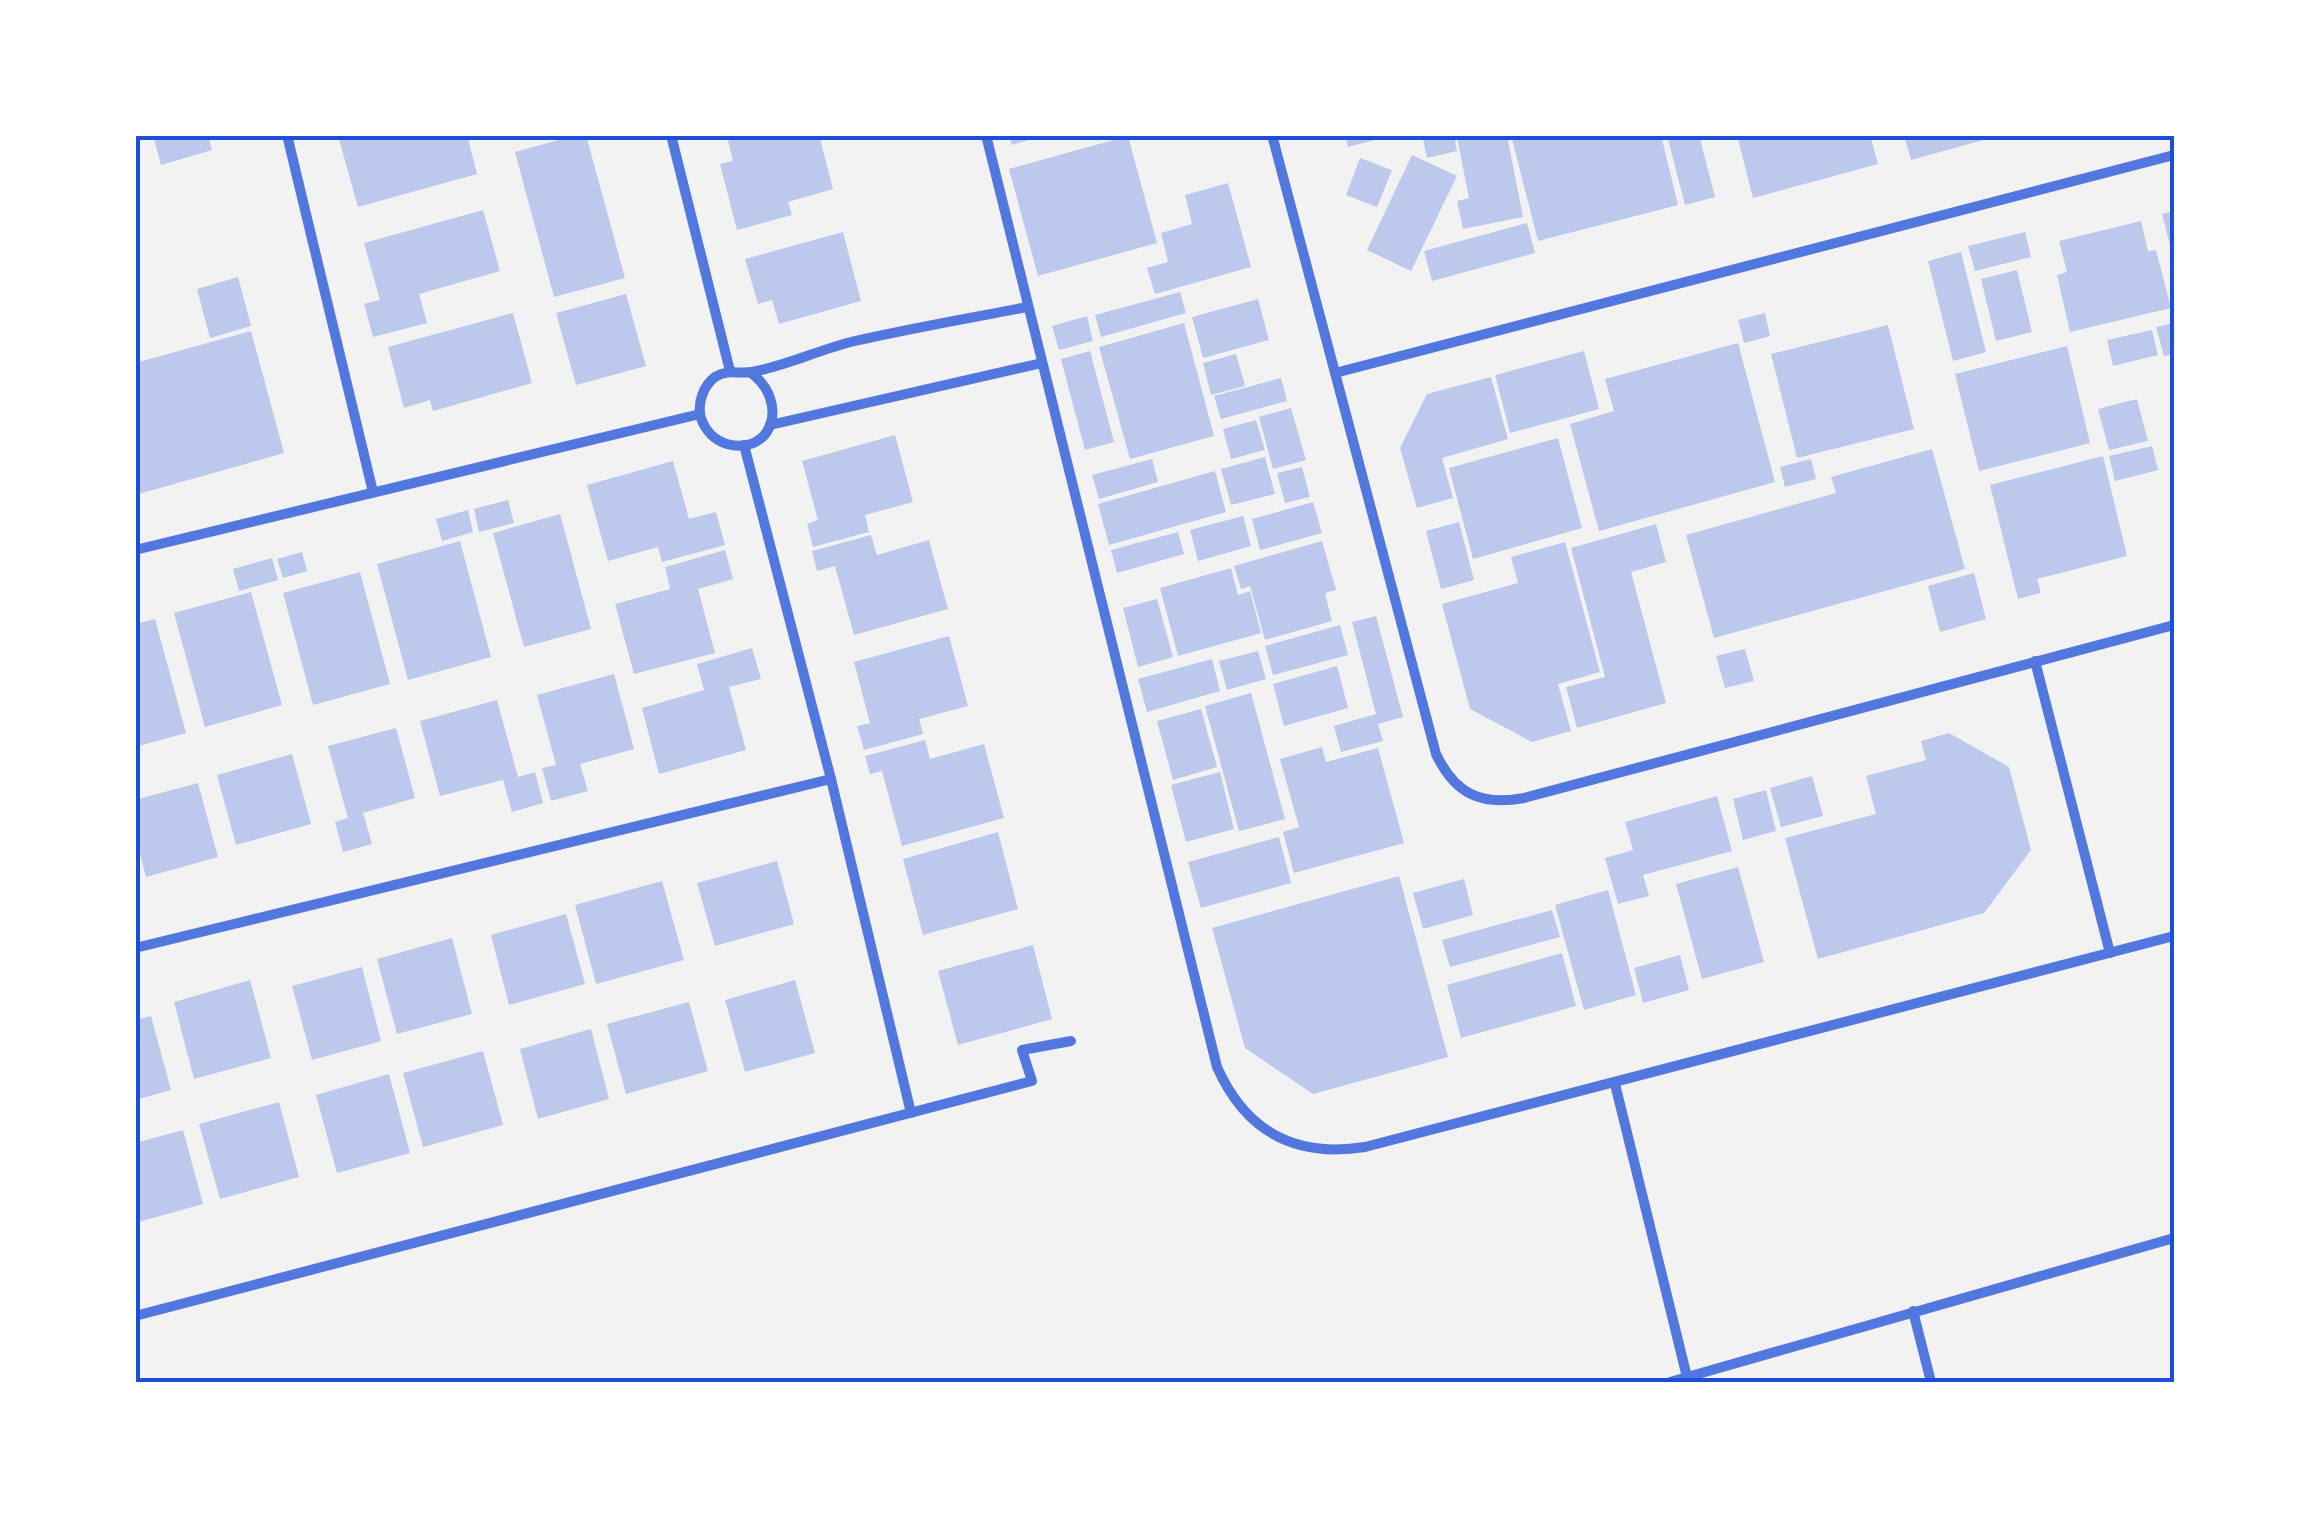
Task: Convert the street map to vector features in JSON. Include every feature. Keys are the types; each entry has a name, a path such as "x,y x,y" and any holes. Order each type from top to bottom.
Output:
{"street":[{"path":"287,135 373,492"},
{"path":"671,135 730,370"},
{"path":"986,135 1209,1038 1230,1096 1250,1120 1274,1138 1304,1149 1334,1152 1615,1084 2174,936"},
{"path":"1272,135 1436,754 1448,779 1470,796 1497,803 1524,798 2174,624"},
{"path":"1335,373 2174,155"},
{"path":"750,372 767,385 774,404 770,426 759,438 744,445 724,444 708,432 700,414 702,395 713,379 730,370 750,372 852,342 1028,307"},
{"path":"770,426 1042,363"},
{"path":"135,550 700,414"},
{"path":"744,445 831,779 911,1113"},
{"path":"2035,662 2110,953"},
{"path":"135,948 831,779"},
{"path":"135,1316 1032,1081 1022,1050 1071,1040"},
{"path":"1615,1084 1687,1377"},
{"path":"1670,1382 2174,1238"},
{"path":"1913,1311 1931,1382"}],"building":[{"path":"153,135 208,135 212,150 161,165"},
{"path":"352,135 467,135 477,174 358,207 339,139"},
{"path":"586,135 625,278 554,297 515,152"},
{"path":"751,135 819,135 833,189 788,202 792,215 737,230 720,164 733,161 728,141"},
{"path":"1009,135 1043,135 1043,136 1012,145"},
{"path":"1345,135 1390,135 1390,136 1348,147"},
{"path":"1422,135 1454,135 1457,151 1427,158"},
{"path":"1507,135 1523,217 1463,229 1457,201 1469,198 1457,137"},
{"path":"1511,135 1661,135 1678,205 1538,241"},
{"path":"1667,135 1699,135 1715,197 1685,205"},
{"path":"1737,135 1870,135 1878,164 1753,198"},
{"path":"1904,135 1998,135 1998,136 1911,160"},
{"path":"1128,136 1157,243 1038,276 1009,169"},
{"path":"1412,155 1457,176 1411,271 1367,250"},
{"path":"1360,158 1392,170 1377,207 1346,195"},
{"path":"1228,183 1251,267 1155,294 1147,268 1168,262 1161,233 1192,224 1185,195"},
{"path":"483,210 500,271 419,294 427,323 373,337 364,304 380,300 364,243"},
{"path":"2174,211 2174,257 2173,257 2162,214"},
{"path":"2141,221 2148,251 2156,250 2171,308 2070,332 2057,275 2067,272 2059,241"},
{"path":"1527,223 1535,253 1432,281 1424,251"},
{"path":"843,232 861,301 779,324 772,300 758,304 745,259"},
{"path":"2025,232 2031,257 1975,271 1968,246"},
{"path":"1961,252 1986,352 1953,361 1928,261"},
{"path":"2017,270 2032,332 1996,341 1981,279"},
{"path":"238,277 251,326 210,338 197,289"},
{"path":"1180,292 1186,313 1101,337 1095,315"},
{"path":"626,294 646,366 576,385 556,313"},
{"path":"1258,299 1269,340 1203,358 1192,317"},
{"path":"513,313 532,383 433,411 430,400 404,408 388,347"},
{"path":"1765,313 1770,336 1744,343 1738,320"},
{"path":"1087,316 1093,341 1059,350 1052,326"},
{"path":"1184,323 1214,436 1130,459 1099,347"},
{"path":"2174,323 2174,354 2164,356 2156,327"},
{"path":"1888,325 1914,429 1797,458 1771,354"},
{"path":"2152,330 2158,355 2113,366 2107,340"},
{"path":"251,331 284,453 135,495 135,363"},
{"path":"1738,343 1775,482 1599,531 1570,424 1614,411 1605,379"},
{"path":"2067,346 2090,443 1979,471 1955,374"},
{"path":"1090,351 1114,442 1085,450 1061,359"},
{"path":"1584,351 1599,409 1510,433 1495,375"},
{"path":"1236,354 1245,386 1211,395 1203,363"},
{"path":"1491,377 1508,439 1442,458 1453,498 1417,508 1400,448 1427,394"},
{"path":"1281,378 1287,401 1221,419 1214,396"},
{"path":"2137,399 2148,441 2109,450 2098,409"},
{"path":"1291,408 1306,460 1273,469 1259,417"},
{"path":"1256,420 1265,450 1231,459 1223,429"},
{"path":"895,435 913,502 865,515 869,532 813,547 807,524 818,520 802,461"},
{"path":"1558,438 1582,528 1473,559 1449,468"},
{"path":"2152,446 2158,470 2115,481 2109,456"},
{"path":"1932,449 1965,569 1714,638 1686,535 1836,493 1831,477"},
{"path":"2103,456 2127,556 2037,579 2041,593 2018,599 1990,485"},
{"path":"1265,457 1275,494 1231,505 1221,469"},
{"path":"1152,459 1158,482 1099,499 1092,475"},
{"path":"1811,459 1816,479 1785,487 1780,467"},
{"path":"673,461 689,519 716,512 725,545 662,562 658,547 608,561 587,485"},
{"path":"1302,467 1310,497 1285,503 1277,473"},
{"path":"1215,471 1226,512 1109,545 1098,504"},
{"path":"508,500 514,523 479,532 474,509"},
{"path":"1313,502 1322,533 1260,550 1252,519"},
{"path":"468,510 473,532 442,541 436,519"},
{"path":"560,514 591,629 524,647 493,533"},
{"path":"1243,516 1251,546 1198,561 1190,530"},
{"path":"1459,522 1474,580 1441,589 1426,531"},
{"path":"1656,524 1666,562 1631,572 1666,703 1577,728 1566,687 1605,677 1571,548"},
{"path":"1178,532 1184,554 1117,573 1111,550"},
{"path":"871,535 877,555 929,540 948,609 854,635 835,566 817,571 812,551"},
{"path":"460,541 491,657 408,680 377,564"},
{"path":"1322,541 1336,590 1325,593 1332,621 1265,640 1250,586 1241,589 1234,566"},
{"path":"1565,542 1600,672 1558,684 1571,731 1532,742 1470,709 1442,604 1518,583 1511,557"},
{"path":"725,550 733,579 698,589 715,653 634,674 615,604 670,589 665,567"},
{"path":"302,552 307,571 283,578 277,559"},
{"path":"272,558 278,580 239,591 233,569"},
{"path":"1231,568 1238,595 1250,591 1261,633 1178,656 1160,588"},
{"path":"360,572 390,684 313,705 283,593"},
{"path":"1974,573 1986,619 1940,632 1928,586"},
{"path":"251,592 282,705 205,727 174,613"},
{"path":"1157,599 1173,657 1138,667 1123,608"},
{"path":"1376,616 1403,717 1378,724 1383,741 1341,752 1334,726 1376,714 1352,622"},
{"path":"155,619 186,733 135,747 135,624"},
{"path":"1340,625 1348,655 1273,675 1265,646"},
{"path":"949,636 968,706 919,719 923,734 864,750 857,726 870,723 854,662"},
{"path":"752,648 761,679 729,687 746,750 659,774 642,708 704,690 697,664"},
{"path":"1745,649 1754,681 1725,688 1716,656"},
{"path":"1258,651 1266,679 1227,690 1219,661"},
{"path":"1212,659 1220,691 1147,712 1138,679"},
{"path":"1337,666 1348,708 1284,726 1273,684"},
{"path":"614,674 634,749 580,764 588,791 551,801 542,768 556,765 537,695"},
{"path":"1251,693 1285,819 1239,831 1205,706"},
{"path":"497,700 518,777 535,772 543,803 512,812 503,780 440,796 420,721"},
{"path":"1201,709 1217,767 1173,780 1157,721"},
{"path":"396,728 415,798 363,813 372,844 343,852 335,822 348,818 328,746"},
{"path":"1949,733 2009,767 2031,850 1984,913 1818,959 1785,838 1876,814 1866,776 1926,760 1921,741"},
{"path":"925,740 930,759 984,744 1004,818 902,846 882,771 870,774 865,756"},
{"path":"1322,747 1326,762 1378,748 1404,843 1294,873 1283,832 1299,827 1280,759"},
{"path":"292,754 311,824 236,845 217,775"},
{"path":"1220,772 1234,829 1186,842 1171,785"},
{"path":"1812,776 1823,816 1781,827 1770,788"},
{"path":"198,783 218,857 146,877 135,835 135,800"},
{"path":"1766,790 1776,831 1743,840 1733,799"},
{"path":"1717,796 1732,851 1643,875 1649,896 1618,904 1605,858 1633,850 1625,822"},
{"path":"998,832 1018,909 923,935 903,859"},
{"path":"1279,837 1291,883 1201,908 1188,862"},
{"path":"777,861 794,924 715,946 697,883"},
{"path":"1738,867 1764,962 1702,979 1676,884"},
{"path":"1399,876 1448,1057 1313,1094 1245,1048 1212,928"},
{"path":"1464,879 1473,915 1423,929 1413,893"},
{"path":"662,881 684,960 596,984 575,905"},
{"path":"1608,890 1636,995 1584,1010 1555,905"},
{"path":"1552,910 1560,937 1450,967 1442,940"},
{"path":"566,914 585,984 509,1005 491,935"},
{"path":"452,938 472,1014 397,1034 377,959"},
{"path":"1033,945 1052,1019 958,1045 938,971"},
{"path":"1562,953 1576,1006 1461,1038 1447,985"},
{"path":"1680,955 1689,990 1643,1003 1634,968"},
{"path":"362,967 381,1041 312,1060 292,986"},
{"path":"250,980 271,1058 194,1079 174,1002"},
{"path":"795,980 815,1053 745,1072 725,1000"},
{"path":"689,1002 708,1071 626,1094 607,1024"},
{"path":"151,1016 171,1090 135,1100 135,1020"},
{"path":"591,1029 609,1099 538,1119 520,1049"},
{"path":"483,1051 503,1125 423,1147 403,1073"},
{"path":"389,1074 410,1153 337,1173 316,1095"},
{"path":"279,1102 299,1177 220,1199 199,1124"},
{"path":"183,1130 203,1204 135,1223 135,1143"}]}
